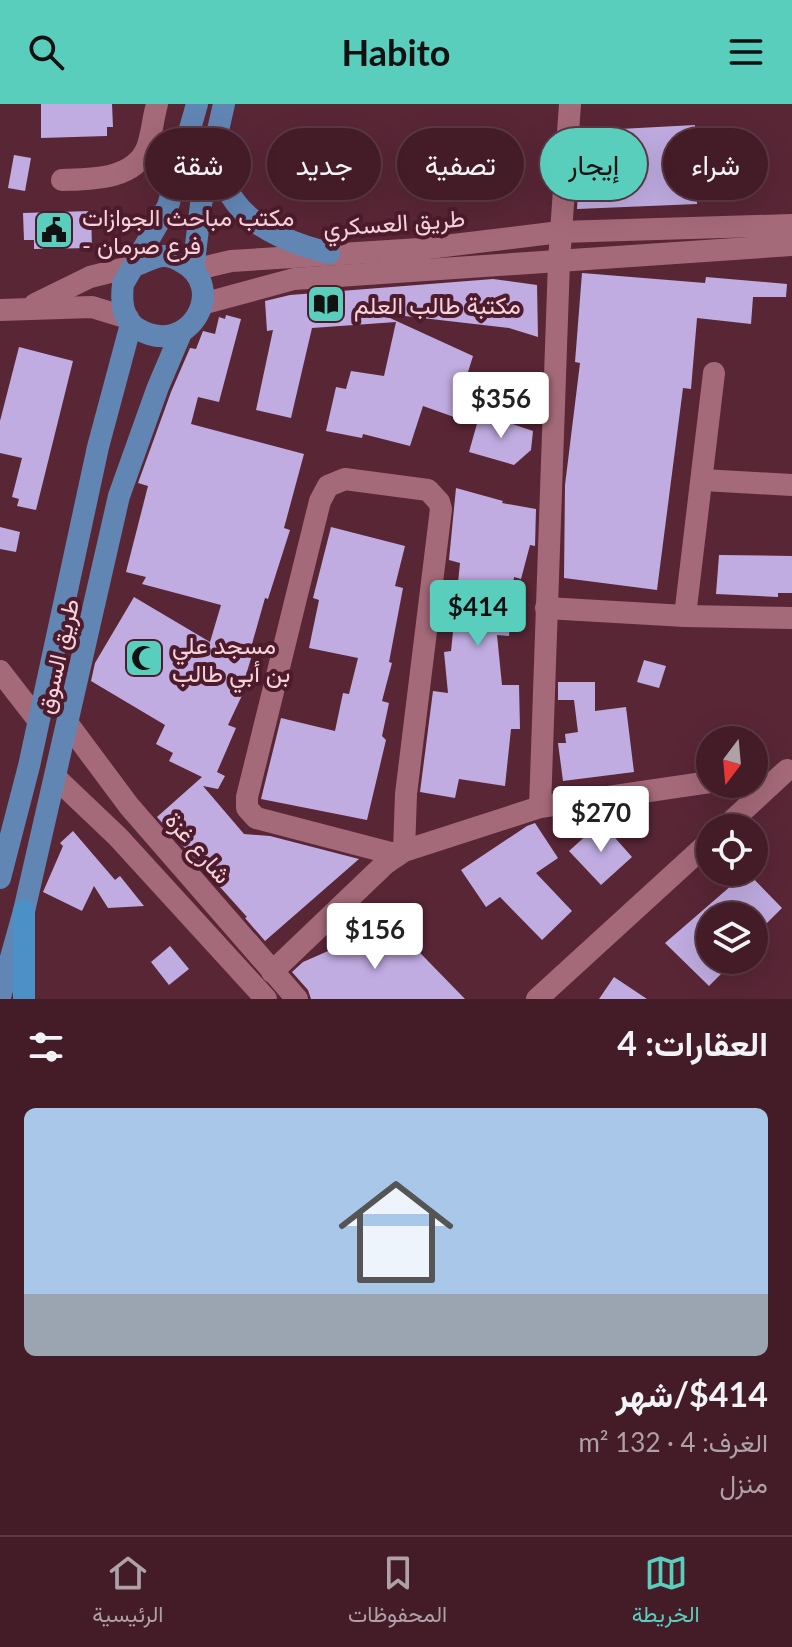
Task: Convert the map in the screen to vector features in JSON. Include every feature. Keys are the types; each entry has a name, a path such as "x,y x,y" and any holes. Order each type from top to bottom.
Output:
{"highway":[{"path":"24,911 24,999"}],"main road":[{"path":"134,266 163,256 175,258 193,270 202,288 202,304 195,321 181,333 155,336 129,321 121,296 123,284 168,206 197,104"},
{"path":"219,128 224,104"},
{"path":"193,270 202,200"},
{"path":"232,200 272,234 329,253"},
{"name":"طريق السوق","path":"0,878 29,766 98,447 129,321"},
{"name":"طريق السوق","path":"0,997 56,778 119,496 181,333"},
{"path":"29,766 56,778"}],"street":[{"path":"62,180 98,178 128,169 146,150 157,104"},
{"path":"540,807 560,232 570,104"},
{"name":"طريق العسكري","path":"193,270 231,261 420,249 560,232 792,225"},
{"name":"طريق العسكري","path":"202,304 294,279 792,245"},
{"path":"29,308 90,277 134,266"},
{"path":"0,310 92,307 129,321"},
{"path":"685,616 714,373"},
{"path":"345,479 428,490 435,495 441,509 401,853 256,818 247,808 247,797 320,501 328,486 345,479"},
{"path":"703,480 792,485"},
{"path":"546,608 792,618"},
{"path":"0,671 38,720"},
{"name":"شارع غزة","path":"68,724 129,806 297,999"},
{"path":"768,773 790,770"},
{"path":"740,814 790,770"},
{"path":"56,778 118,837 266,999"},
{"path":"272,972 401,853 540,807 696,784"},
{"path":"537,999 696,854"}],"building":[{"path":"41,104 112,104 113,127 107,127 107,136 41,138"},
{"path":"695,125 695,128 663,128 663,200 697,200 697,204 577,209 578,200 647,200 647,128 638,128"},
{"path":"14,155 31,158 25,191 8,188"},
{"path":"91,211 92,248 34,249 34,240 24,240 23,213"},
{"path":"582,273 705,283 706,277 787,284 786,297 753,297 751,324 697,318 691,389 683,388 657,590 564,578 565,485 580,363 575,362"},
{"path":"493,279 537,285 538,337 509,328 379,313 473,356 454,417 423,406 410,446 363,434 362,438 326,431 336,387 346,389 351,371 384,376 396,322 312,328 291,418 256,410 273,330 267,331 265,301 290,295"},
{"path":"226,315 241,319 219,402 198,397 191,424 304,454 284,528 290,530 252,644 255,645 243,685 246,687 228,725 236,728 217,772 225,776 218,789 203,786 244,834 270,836 359,859 265,941 157,817 202,777 169,761 173,753 156,744 165,725 91,681 95,663 134,597 210,642 221,605 142,584 146,577 126,572 148,486 138,483 171,392 190,348 196,349 203,331 215,334 219,317 225,319"},
{"path":"19,347 73,361 36,510 17,506 19,499 12,497 22,458 0,453 0,421"},
{"path":"480,413 533,431 531,450 514,465 469,452"},
{"path":"456,488 502,503 536,509 535,546 530,545 521,579 514,577 509,636 497,635 502,685 519,685 520,729 511,729 505,786 459,779 455,798 420,792 433,691 448,693 444,652 451,651 460,563 449,560"},
{"path":"0,527 20,532 16,552 0,549"},
{"path":"331,527 405,546 395,586 403,588 389,662 392,663 382,701 389,703 382,736 386,740 367,820 261,799 281,718 335,731 343,693 349,694 358,658 309,648 319,600 313,598"},
{"path":"719,555 792,556 792,593 778,593 778,597 716,594"},
{"path":"644,660 666,666 659,688 637,682"},
{"path":"558,682 595,682 595,711 626,707 634,772 563,781 558,743 566,743 565,734 578,732 574,700 558,700"},
{"path":"601,822 632,857 601,885 569,851"},
{"path":"535,823 558,858 536,873 572,911 542,940 500,897 486,907 461,870"},
{"path":"73,831 115,880 120,876 144,906 108,908 94,886 82,911 43,892 63,846 60,843"},
{"path":"731,886 761,886 782,908 768,922 768,902 712,902"},
{"path":"696,916 696,973 665,943"},
{"path":"390,922 465,999 311,999 308,990 292,972 303,962 335,948 339,952 368,924 377,933"},
{"path":"170,946 189,969 169,985 151,962"},
{"path":"697,974 721,974 709,986"},
{"path":"614,977 647,999 599,999"}],"place":[{"name":"مكتب مباحث الجوازات - فرع صرمان","path":"54,230"},
{"name":"مكتبة طالب العلم","path":"326,304"},
{"name":"مسجد علي بن أبي طالب","path":"144,658"}]}
